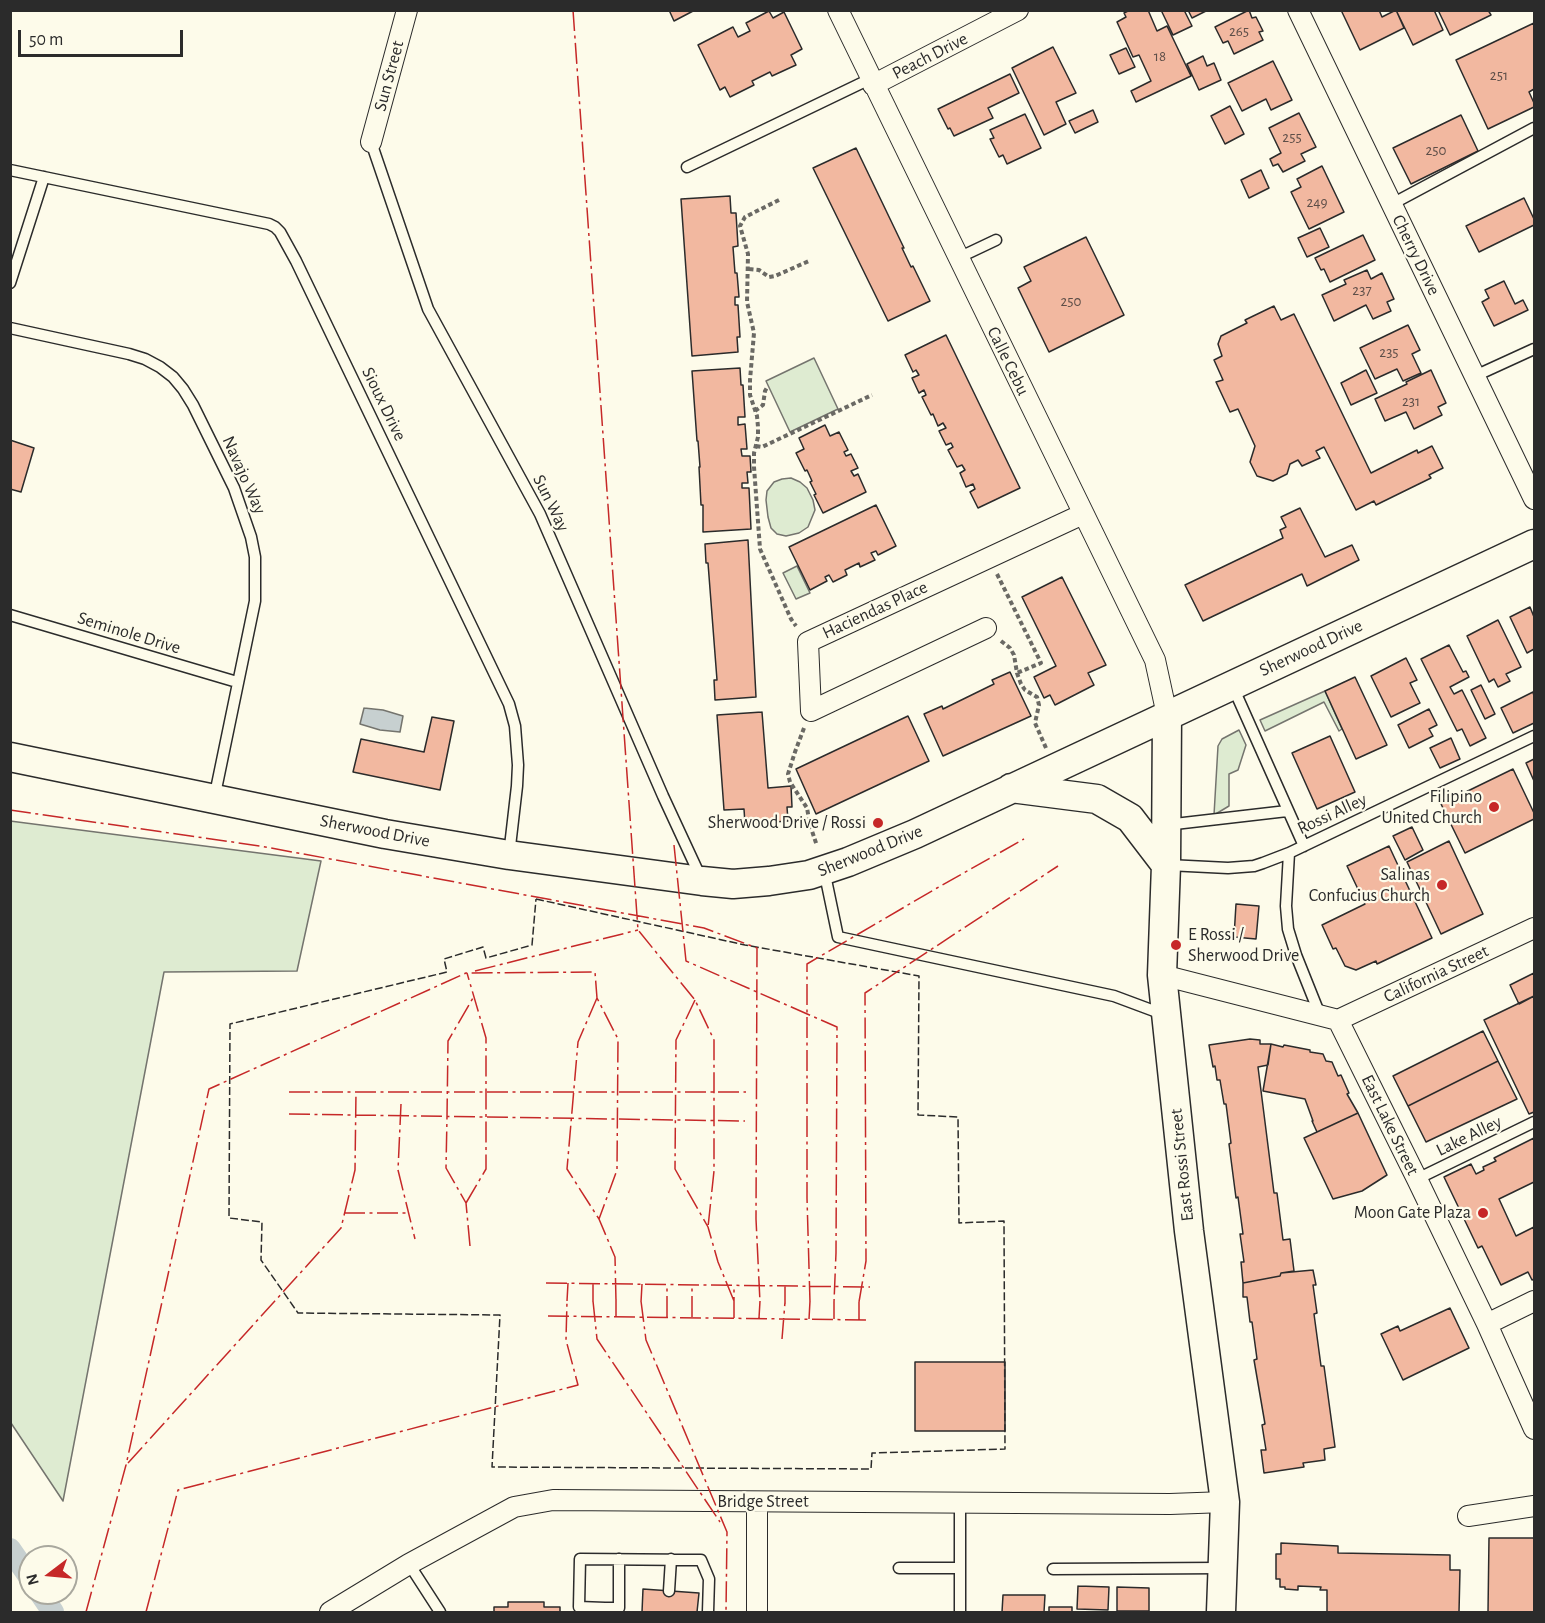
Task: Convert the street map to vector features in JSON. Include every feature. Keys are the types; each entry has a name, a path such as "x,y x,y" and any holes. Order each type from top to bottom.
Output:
{"main road":[{"name":"Sherwood Drive","path":"10,757 385,834 509,855 702,881 733,884 769,881 809,875 848,862 915,834 1534,544"},
{"name":"East Rossi Street","path":"1167,715 1166,865 1161,975 1189,1231 1225,1502 1221,1612"},
{"path":"1011,788 1097,799 1130,818 1166,865"}],"street":[{"name":"Sun Street","path":"370,142 406,10"},
{"name":"Calle Cebu","path":"838,10 1155,660 1167,715"},
{"name":"Peach Drive","path":"872,82 1018,10"},
{"name":"Cherry Drive","path":"1298,10 1534,499"},
{"name":"Haciendas Place","path":"812,711 808,642 1083,514"},
{"path":"812,711 986,628"},
{"name":"California Street","path":"1329,1018 1534,928"},
{"path":"1161,975 1329,1018"},
{"name":"East Lake Street","path":"1329,1018 1417,1179 1487,1324 1534,1429"},
{"path":"1487,1324 1534,1301"},
{"name":"Bridge Street","path":"330,1612 409,1564 514,1507 553,1500 1170,1504 1225,1502"},
{"path":"757,1502 757,1612"},
{"path":"1468,1516 1534,1506"}],"lane":[{"path":"687,167 872,82"},
{"path":"1392,204 1534,129"},
{"name":"Sun Way","path":"370,142 428,309 540,514 702,881"},
{"name":"Sioux Drive","path":"10,170 269,224 275,227 285,239 509,704 515,726 518,765 509,855"},
{"path":"10,283 44,177"},
{"path":"957,258 996,240"},
{"name":"Navajo Way","path":"10,328 129,354 146,359 160,367 173,377 193,405 234,488 251,537 255,557 255,600 214,799"},
{"path":"1475,376 1534,349"},
{"name":"Seminole Drive","path":"10,615 237,682"},
{"path":"1232,685 1304,846"},
{"name":"Rossi Alley","path":"1166,865 1254,866 1289,853 1534,736"},
{"path":"1166,825 1287,811"},
{"path":"1289,853 1286,906 1288,929 1296,955 1329,1018"},
{"path":"824,870 838,937 1114,996 1166,1015"},
{"name":"Lake Alley","path":"1417,1179 1534,1122"},
{"path":"960,1503 960,1612"},
{"path":"619,1559 619,1608 605,1610 579,1607 580,1559 619,1559 671,1559 701,1560 708,1579 708,1612"},
{"path":"669,1591 671,1559"},
{"path":"409,1564 441,1612"},
{"path":"899,1568 960,1568"},
{"path":"1053,1569 1223,1568"}],"path":[{"path":"779,200 745,217 741,226 748,254 747,302 754,333 750,380 750,395 758,427 754,467 760,549 791,619 808,642"},
{"path":"749,269 759,270 769,277 809,261"},
{"path":"755,411 763,405 768,386"},
{"path":"756,446 762,447 872,395"},
{"path":"989,558 1041,663 1017,673"},
{"path":"986,628 1010,648 1014,655 1017,673 1025,690 1037,696 1039,705 1035,723 1056,767"},
{"path":"812,711 788,774 790,782 807,808 824,870"}],"green space":[{"path":"814,358 838,409 790,432 766,381"},
{"path":"791,478 807,488 815,510 808,527 799,533 786,536 777,534 771,528 766,500 767,491 774,482"},
{"path":"797,566 810,593 796,599 783,573"},
{"path":"1325,691 1342,729 1339,731 1324,702 1265,731 1260,720"},
{"path":"1239,730 1246,745 1238,770 1229,774 1229,806 1214,815 1218,746 1222,739"},
{"path":"10,821 321,861 297,971 164,972 63,1501 11,1423"}],"shaded area":[{"path":"364,708 383,710 403,716 400,732 380,730 360,724"}],"building":[{"path":"669,10 695,10 674,21"},
{"path":"1130,10 1148,10 1157,31 1167,26 1191,76 1136,102 1131,91 1151,81 1139,55 1133,57 1117,22 1126,17 1124,13"},
{"path":"1161,10 1184,10 1192,26 1173,35"},
{"path":"1188,10 1208,10 1192,18"},
{"path":"1249,10 1252,18 1256,17 1263,31 1259,32 1263,40 1234,54 1228,41 1223,43 1215,27"},
{"path":"1341,10 1379,10 1382,17 1396,10 1404,28 1360,50"},
{"path":"1396,10 1434,10 1443,30 1413,45"},
{"path":"1438,10 1488,10 1491,15 1450,35"},
{"path":"769,11 773,18 784,12 802,49 791,55 796,65 772,76 770,72 752,81 754,85 730,97 725,87 720,90 698,45 733,27 738,37 750,31 746,23"},
{"path":"1534,23 1534,89 1529,92 1534,107 1488,129 1456,60"},
{"path":"1053,47 1076,93 1056,102 1066,124 1044,135 1012,68"},
{"path":"1126,48 1135,67 1119,74 1110,55"},
{"path":"1203,56 1207,66 1214,63 1221,80 1199,90 1187,64"},
{"path":"1273,61 1292,100 1271,110 1266,99 1242,111 1228,83"},
{"path":"1010,74 1019,93 988,108 993,118 954,136 938,109"},
{"path":"1230,106 1244,134 1225,144 1211,116"},
{"path":"1093,110 1098,122 1075,133 1069,121"},
{"path":"1299,113 1316,147 1301,154 1305,161 1283,172 1278,164 1273,166 1270,159 1281,153 1269,128"},
{"path":"1025,114 1041,148 1007,164 1003,155 999,157 990,139 994,138 990,130"},
{"path":"1461,115 1478,151 1411,184 1393,148"},
{"path":"856,148 911,267 913,266 930,301 888,321 813,168"},
{"path":"1322,166 1344,212 1309,229 1291,192 1301,187 1297,179"},
{"path":"1261,170 1269,188 1249,198 1241,180"},
{"path":"730,196 731,213 736,213 738,246 733,247 739,297 735,297 735,305 738,305 740,337 737,337 738,352 692,356 681,199"},
{"path":"1524,198 1534,219 1534,225 1479,252 1466,226"},
{"path":"1320,228 1329,247 1307,257 1298,238"},
{"path":"1363,235 1375,260 1330,282 1324,269 1321,270 1315,258"},
{"path":"1086,237 1124,315 1049,352 1018,288 1031,281 1024,267"},
{"path":"1367,270 1371,279 1382,273 1394,299 1387,302 1391,311 1373,319 1366,305 1334,321 1322,295 1346,284 1344,280"},
{"path":"1504,281 1515,304 1523,300 1528,310 1494,326 1482,302 1489,298 1485,290"},
{"path":"1274,306 1281,320 1294,314 1371,473 1417,450 1418,453 1432,446 1443,468 1429,475 1431,478 1376,505 1374,501 1356,510 1324,447 1316,451 1320,458 1302,466 1298,460 1290,464 1287,474 1273,481 1257,476 1250,462 1255,446 1238,409 1230,412 1216,382 1223,380 1214,360 1222,356 1218,344 1221,336 1247,323 1245,320"},
{"path":"1408,325 1420,350 1412,354 1421,373 1403,381 1397,369 1375,379 1360,348"},
{"path":"946,335 1020,488 978,508 970,492 975,489 973,484 966,487 960,473 965,470 962,465 957,467 948,450 953,447 951,443 946,445 939,431 946,428 943,423 938,426 933,414 931,415 922,397 926,395 924,390 919,393 912,378 919,375 916,370 913,372 905,355"},
{"path":"740,368 745,417 738,417 738,425 745,424 747,449 741,449 742,456 750,456 751,472 747,472 748,483 742,483 742,488 749,488 751,529 703,532 703,505 701,505 692,371"},
{"path":"1366,370 1377,393 1351,405 1341,383"},
{"path":"1431,370 1446,403 1438,407 1442,415 1414,429 1406,412 1385,421 1375,399"},
{"path":"825,425 830,436 839,432 848,450 844,452 846,456 851,454 858,468 851,471 854,476 858,474 866,492 823,513 814,495 816,494 810,482 812,481 796,453 804,449 799,438"},
{"path":"10,440 34,448 21,492 10,489"},
{"path":"876,505 896,546 878,555 876,551 871,553 875,560 860,567 859,563 845,570 847,575 833,582 829,575 825,577 827,581 810,590 789,547"},
{"path":"1300,508 1325,557 1352,545 1359,560 1307,586 1302,574 1203,621 1185,585 1283,538 1280,530 1286,527 1281,517"},
{"path":"748,540 756,697 715,700 714,680 717,680 705,544"},
{"path":"1062,577 1106,665 1088,673 1094,685 1055,705 1050,695 1044,698 1034,677 1056,666 1022,597"},
{"path":"1530,607 1534,617 1534,649 1527,653 1510,617"},
{"path":"1498,620 1521,667 1506,674 1510,681 1498,687 1494,679 1489,682 1467,636"},
{"path":"1449,645 1463,672 1466,671 1469,677 1450,687 1454,694 1462,690 1486,738 1470,746 1462,729 1457,731 1421,659"},
{"path":"1406,658 1417,680 1410,683 1420,703 1391,717 1371,676"},
{"path":"1010,672 1031,716 943,756 924,714 942,706 943,709 994,684 992,680"},
{"path":"1355,677 1387,745 1356,759 1325,691"},
{"path":"1481,685 1495,714 1485,719 1471,690"},
{"path":"1533,692 1534,723 1513,733 1501,708"},
{"path":"1429,709 1437,725 1429,729 1433,736 1409,748 1398,725"},
{"path":"762,712 768,788 791,786 792,807 787,807 788,821 745,824 744,809 724,810 717,715"},
{"path":"908,716 929,761 816,814 796,769"},
{"path":"432,717 454,721 440,790 353,772 361,739 424,752"},
{"path":"1330,736 1355,792 1317,809 1292,753"},
{"path":"1451,738 1460,759 1440,768 1430,748"},
{"path":"1534,759 1534,781 1526,763"},
{"path":"1513,769 1534,813 1534,819 1465,853 1441,804"},
{"path":"1412,827 1423,850 1405,860 1393,836"},
{"path":"1449,841 1483,914 1441,934 1407,862"},
{"path":"1389,846 1432,938 1377,964 1376,961 1356,970 1345,966 1336,948 1333,949 1322,925 1365,904 1347,866"},
{"path":"1236,904 1259,906 1256,939 1234,937"},
{"path":"1534,973 1534,996 1519,1004 1510,985"},
{"path":"1534,996 1534,1112 1529,1114 1484,1020"},
{"path":"1483,1031 1498,1061 1408,1106 1393,1076"},
{"path":"1250,1039 1260,1040 1260,1044 1271,1044 1268,1065 1258,1067 1274,1193 1277,1193 1283,1240 1290,1239 1294,1271 1243,1283 1241,1262 1244,1262 1240,1234 1243,1234 1238,1197 1236,1198 1226,1104 1224,1104 1220,1080 1217,1080 1215,1066 1213,1067 1209,1045"},
{"path":"1271,1044 1323,1054 1326,1061 1332,1062 1338,1076 1341,1075 1349,1093 1347,1094 1358,1113 1317,1132 1305,1099 1263,1091"},
{"path":"1498,1061 1517,1099 1426,1142 1408,1106"},
{"path":"1358,1113 1387,1175 1362,1191 1333,1199 1304,1138"},
{"name":"Moon Gate Plaza","path":"1534,1138 1534,1182 1499,1199 1516,1236 1534,1227 1534,1279 1532,1280 1528,1272 1501,1285 1482,1246 1478,1248 1444,1177 1471,1164 1476,1174 1484,1170 1483,1167 1496,1161 1494,1158"},
{"path":"1313,1270 1317,1313 1314,1314 1335,1447 1324,1449 1325,1460 1303,1463 1304,1467 1264,1473 1261,1450 1266,1450 1262,1425 1265,1424 1254,1360 1257,1359 1252,1322 1250,1322 1247,1297 1243,1297 1243,1283 1280,1276 1281,1273"},
{"path":"1450,1308 1469,1348 1403,1380 1381,1334 1398,1326 1400,1331"},
{"path":"915,1362 1005,1362 1005,1431 915,1431"},
{"path":"1489,1538 1534,1538 1534,1612 1488,1612"},
{"path":"1281,1543 1338,1546 1338,1553 1450,1555 1450,1570 1460,1570 1459,1612 1327,1612 1327,1590 1320,1590 1321,1587 1298,1586 1298,1590 1280,1587 1280,1579 1276,1579 1276,1554 1281,1554"},
{"path":"1078,1586 1109,1587 1108,1610 1077,1609"},
{"path":"1117,1587 1149,1588 1149,1611 1117,1611"},
{"path":"643,1589 699,1593 697,1612 642,1612"},
{"path":"1003,1595 1045,1595 1044,1612 1002,1612"},
{"path":"508,1602 544,1602 544,1607 560,1607 560,1612 494,1612 494,1607 508,1607"},
{"path":"1049,1607 1072,1607 1072,1612 1049,1612"}],"waterway":[{"path":"10,1549 18,1561"},
{"path":"48,1605 53,1612"}],"fence":[{"path":"536,899 745,945 919,976 918,1115 958,1117 959,1223 1004,1221 1005,1449 872,1453 871,1469 492,1467 500,1315 298,1313 261,1260 262,1222 229,1218 230,1024 447,972 444,959 483,947 486,958 532,945 536,899"}],"power":[{"path":"573,10 638,930 695,1000 714,1040 714,1171 708,1227"},
{"path":"10,810 260,846 704,928 757,948 756,1219 760,1302"},
{"path":"810,1302 807,1198 807,964 1024,839"},
{"path":"674,845 686,961 837,1027 834,1302"},
{"path":"859,1302 866,1261 865,993 1058,866"},
{"path":"475,971 638,930"},
{"path":"86,1612 126,1465 209,1089 466,973 595,972 597,998 618,1039 617,1170 599,1219"},
{"path":"466,1203 486,1169 486,1038 467,973"},
{"path":"470,1246 466,1203 446,1168 448,1041 473,998"},
{"path":"597,998 578,1042 567,1169 599,1219 615,1257 616,1301"},
{"path":"695,1000 676,1040 675,1169 708,1227 718,1262 734,1301"},
{"path":"289,1092 746,1092"},
{"path":"128,1463 341,1228 355,1170 356,1092"},
{"path":"401,1104 398,1170 415,1239"},
{"path":"289,1114 745,1121"},
{"path":"344,1213 408,1213"},
{"path":"546,1283 870,1287"},
{"path":"567,1301 568,1283"},
{"path":"593,1284 593,1302"},
{"path":"641,1302 642,1284"},
{"path":"667,1285 667,1317"},
{"path":"692,1285 692,1317"},
{"path":"734,1286 734,1318"},
{"path":"785,1286 785,1304"},
{"path":"616,1299 616,1316"},
{"path":"146,1612 178,1490 578,1385 566,1340 567,1301"},
{"path":"593,1301 597,1339 720,1522"},
{"path":"641,1301 646,1340 727,1532 726,1612"},
{"path":"759,1318 760,1301"},
{"path":"809,1319 810,1301"},
{"path":"782,1339 785,1302"},
{"path":"834,1302 834,1319"},
{"path":"859,1302 859,1320"},
{"path":"548,1316 869,1320"}],"place":[{"name":"Filipino United Church","path":"1494,807"},
{"name":"Sherwood Drive / Rossi","path":"878,823"},
{"name":"Salinas Confucius Church","path":"1442,885"},
{"name":"E Rossi / Sherwood Drive","path":"1176,945"},
{"name":"Moon Gate Plaza","path":"1483,1213"}]}
